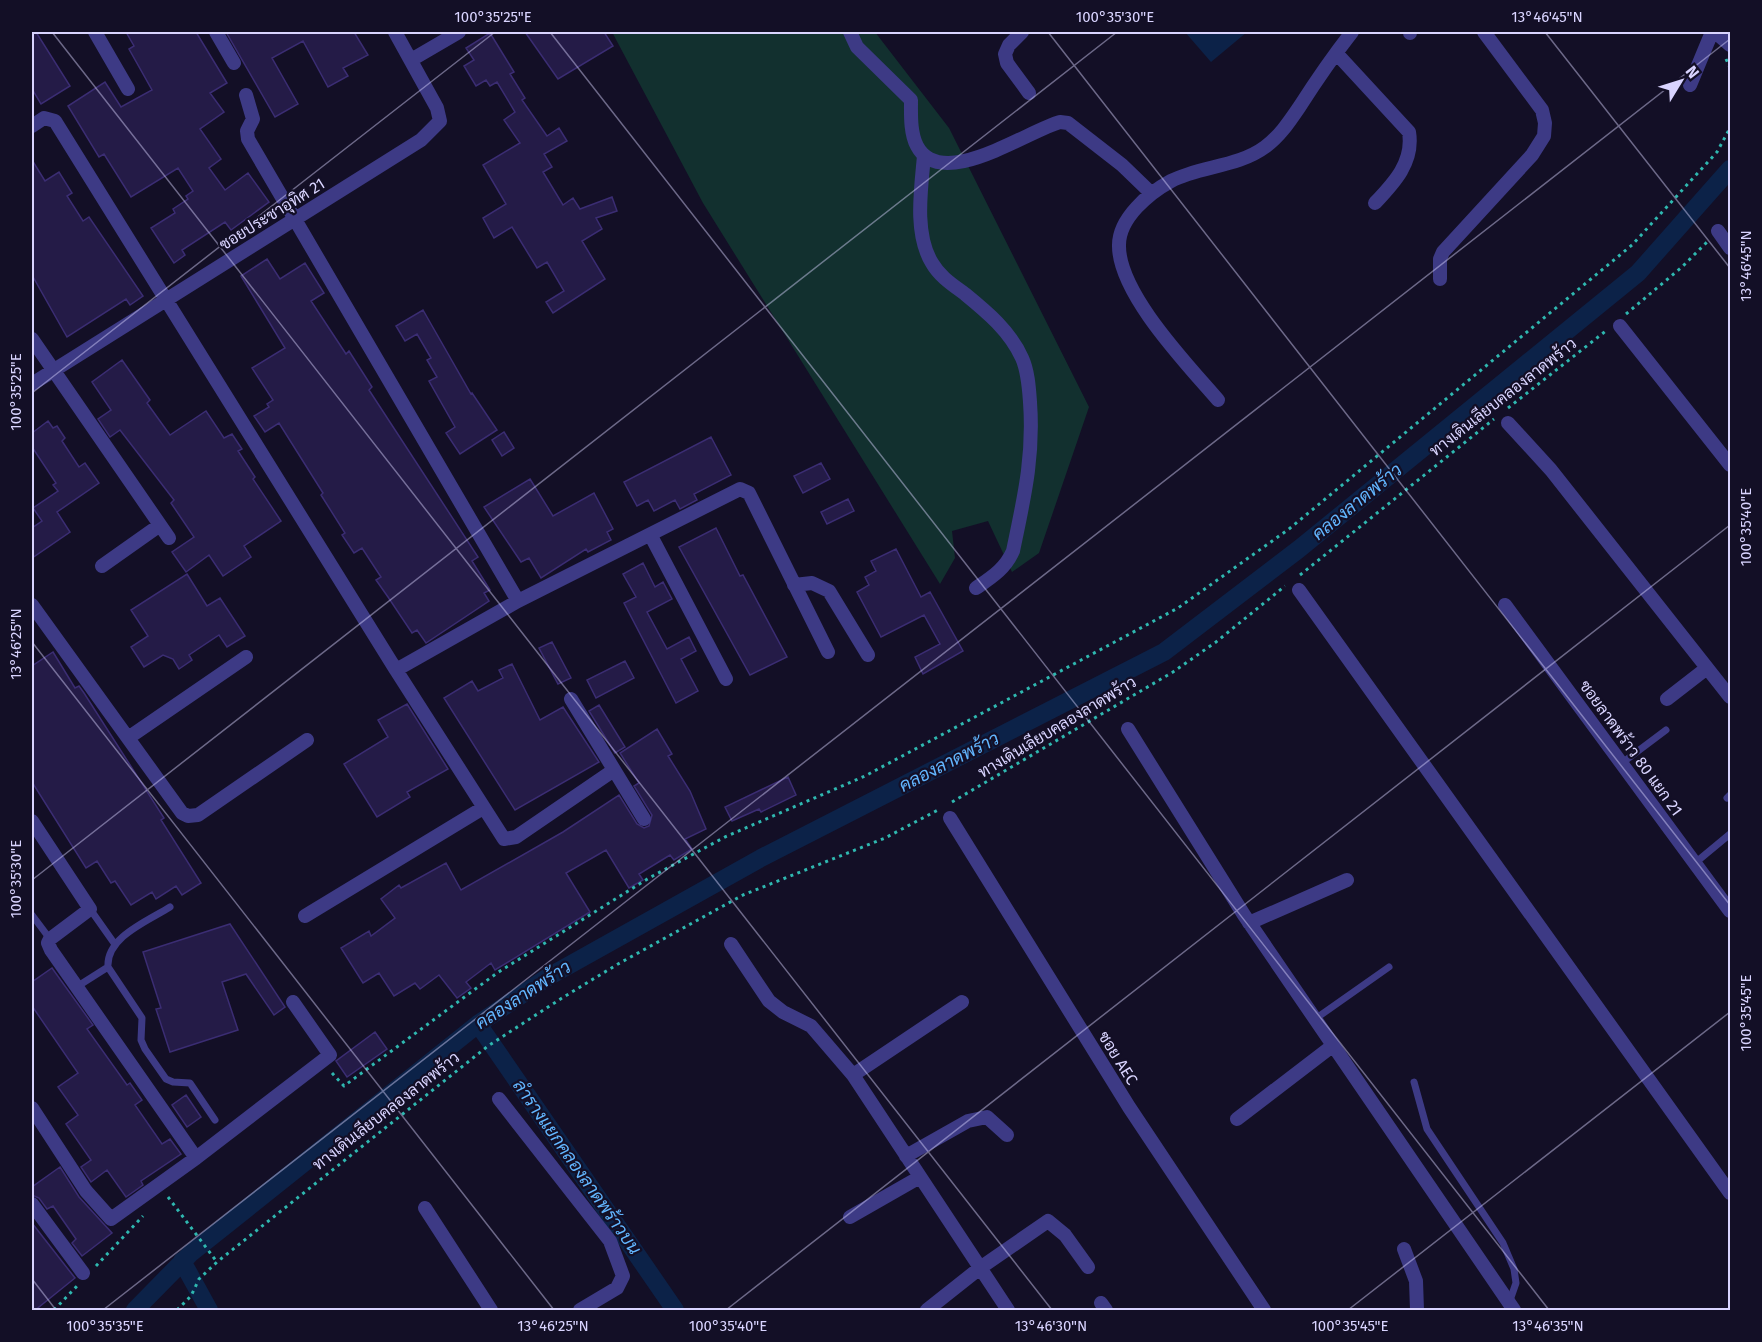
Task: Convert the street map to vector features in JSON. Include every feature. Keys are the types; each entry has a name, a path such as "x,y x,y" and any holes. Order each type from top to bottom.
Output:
{"street":[{"path":"94,32 128,89"},
{"path":"216,32 234,63"},
{"name":"ซอยประชาอุทิศ 21","path":"32,384 421,140 440,121 437,108 395,32"},
{"path":"411,60 459,32"},
{"path":"850,32 858,47 911,100 913,134 916,145 924,156 921,218 924,244 932,263 944,278 994,319 1012,339 1023,360 1029,386 1033,440 1013,551 1008,562 999,572 976,588"},
{"path":"1022,32 1009,45 1005,54 1007,63 1029,93"},
{"path":"1218,400 1147,314 1120,259 1118,243 1123,228 1141,202 1173,180 1239,160 1262,149 1279,136 1352,32"},
{"path":"1440,279 1440,260 1443,252 1532,155 1544,136 1545,123 1542,110 1484,32"},
{"path":"1690,85 1714,32 1731,45"},
{"path":"1337,54 1409,132 1411,142 1402,170 1375,203"},
{"path":"246,95 253,119 247,131 248,139 518,601"},
{"path":"32,126 44,118 56,121 500,835 504,839 512,839 614,770"},
{"path":"924,156 947,162 972,160 1060,122 1068,123 1122,165 1151,193"},
{"path":"1718,231 1731,248"},
{"path":"1619,322 1731,465"},
{"path":"32,339 169,538"},
{"path":"1502,417 1551,470 1731,697"},
{"path":"396,670 518,601 651,536 735,491 745,490 828,652"},
{"path":"102,566 160,525"},
{"path":"651,536 726,678"},
{"path":"794,585 812,584 829,591 868,655"},
{"path":"1295,586 1731,1193"},
{"path":"32,605 182,813 192,817 307,740"},
{"name":"ซอยลาดพร้าว 80 แยก 21","path":"1505,605 1731,911"},
{"path":"129,738 246,657"},
{"path":"1667,699 1707,668"},
{"path":"571,699 644,819"},
{"path":"1128,729 1313,1020 1512,1307"},
{"path":"305,916 483,808"},
{"name":"ซอย AEC","path":"950,818 1129,1107 1264,1311"},
{"path":"32,821 90,909 50,939 51,950 196,1158"},
{"path":"1249,922 1347,880"},
{"path":"730,944 769,1001 783,1012 811,1026 853,1075 1008,1311"},
{"path":"32,1108 86,1191 111,1219 196,1158 330,1055 293,1002"},
{"path":"853,1075 962,1002"},
{"path":"1237,1119 1331,1047"},
{"path":"499,1099 610,1241 623,1276 617,1288 580,1311"},
{"path":"906,1156 968,1121 987,1117 1007,1135"},
{"path":"850,1217 920,1177"},
{"path":"32,1204 84,1276"},
{"path":"425,1208 491,1311"},
{"path":"927,1311 980,1268 1048,1221 1065,1235 1088,1267"},
{"path":"1404,1249 1416,1281 1417,1311"}],"lane":[{"path":"1622,763 1666,730"},
{"path":"1695,863 1731,834"},
{"path":"170,907 114,943 108,954 108,967 142,1018 141,1034 145,1049 166,1079 173,1082 190,1083 215,1120"},
{"path":"90,909 114,943"},
{"path":"32,915 50,939"},
{"path":"78,986 108,967"},
{"path":"1313,1020 1389,967"},
{"path":"1414,1082 1427,1129 1503,1243 1516,1282 1512,1307"}],"path":[{"path":"326,1068 344,1086 497,973 649,878 725,837 865,776 1178,608 1288,529 1632,245 1717,152 1731,128"},
{"name":"ทางเดินเลียบคลองลาดพร้าว","path":"1299,575 1502,417 1619,322 1682,267 1718,231"},
{"name":"ทางเดินเลียบคลองลาดพร้าว","path":"177,1311 191,1296 200,1279 217,1262 498,1039 618,964 742,895 885,838 982,786 1173,672 1295,586"},
{"path":"170,1189 165,1193 217,1262"},
{"path":"54,1311 84,1276 149,1210"}],"green space":[{"path":"612,32 875,32 949,128 1089,407 1039,553 1012,572 988,521 952,531 955,558 940,584 703,203"}],"water":[{"path":"1185,32 1247,32 1211,62"}],"building":[{"path":"32,32 36,32 70,86 41,104 32,89"},
{"path":"126,32 196,32 227,83 210,93 224,112 200,129 221,159 209,168 225,190 248,173 269,202 231,230 225,222 182,250 185,255 174,263 151,228 175,213 173,209 188,199 186,196 193,191 178,168 131,197 104,154 99,157 68,106 105,82 121,107 152,90 129,49 134,46"},
{"path":"226,32 354,32 368,55 343,68 348,76 328,87 303,41 272,58 298,104 275,117"},
{"path":"525,32 604,32 613,46 558,79"},
{"path":"490,33 514,72 510,74 525,98 522,100 547,136 559,128 567,141 544,154 552,167 543,172 563,205 573,198 580,209 612,197 617,211 596,218 602,229 582,241 605,279 553,313 546,302 564,291 547,262 537,268 512,227 494,238 483,218 506,204 483,165 520,143 504,120 515,112 497,82 490,86 486,80 476,86 464,66 474,60 466,48"},
{"path":"32,160 45,181 59,172 72,193 67,196 83,221 89,217 143,296 130,305 126,299 67,337 32,275"},
{"path":"267,259 280,279 305,263 324,293 311,301 346,354 349,351 372,387 369,390 478,557 472,561 490,590 484,593 489,601 426,643 417,630 412,633 376,580 381,577 362,548 354,553 342,535 345,533 321,495 323,493 279,423 265,432 254,416 269,407 267,404 273,400 252,368 285,348 241,276"},
{"path":"423,310 471,394 497,430 460,454 446,433 455,427 429,381 437,377 427,360 431,358 417,334 405,341 396,326"},
{"path":"122,360 150,400 147,403 170,435 206,411 224,438 232,434 242,449 238,451 255,477 253,479 281,521 244,546 251,557 223,576 209,555 186,572 172,552 194,537 171,503 174,500 120,430 110,437 98,419 111,410 92,382"},
{"path":"48,421 53,428 57,426 65,438 62,441 79,467 85,463 99,483 57,512 70,532 32,558 32,528 42,521 33,508 58,491 53,485 56,483 32,447 32,433"},
{"path":"504,432 514,448 502,456 492,440"},
{"path":"711,437 731,475 694,494 697,500 680,509 675,500 654,511 648,500 637,506 624,482"},
{"path":"821,463 830,479 803,493 794,476"},
{"path":"530,479 553,516 594,493 613,529 607,532 611,540 588,552 586,549 541,578 529,558 521,562 484,507"},
{"path":"848,499 854,511 827,524 821,512"},
{"path":"716,528 740,576 743,575 787,657 750,675 679,547"},
{"path":"896,549 921,597 930,592 963,651 923,674 915,657 940,644 924,615 881,637 857,592 869,585 865,577 876,571 871,561"},
{"path":"643,563 655,587 663,582 672,599 647,612 667,649 689,637 696,651 681,659 698,691 676,703 624,603 636,597 623,574"},
{"path":"187,574 207,606 220,598 245,636 227,647 219,635 189,655 192,660 179,669 173,659 163,655 144,667 131,647 148,636 131,610"},
{"path":"552,642 571,678 558,684 539,648"},
{"path":"53,652 75,688 79,686 84,693 164,818 161,820 201,883 182,895 176,886 156,899 152,892 131,905 115,881 111,883 97,861 86,868 32,782 32,666"},
{"path":"625,661 634,678 596,698 587,680"},
{"path":"512,664 540,720 563,707 599,762 515,810 444,698 472,681 478,691 503,678 499,670"},
{"path":"407,704 448,769 407,792 410,797 377,817 344,764 388,737 378,720"},
{"path":"599,705 625,747 615,753 589,711"},
{"path":"657,729 672,754 668,756 690,791 706,829 685,839 692,849 674,860 670,855 639,874 643,880 629,888 606,850 566,873 590,912 495,970 491,963 466,982 471,988 457,998 439,975 420,989 415,983 394,996 379,973 363,983 341,948 369,931 371,936 395,918 381,899 399,885 401,888 446,863 461,890 563,832 619,795 637,824 644,828 649,826 652,815 634,786 639,783 620,753"},
{"path":"788,777 796,795 761,812 759,809 732,821 725,807"},
{"path":"230,924 285,1007 274,1015 246,974 222,982 238,1030 170,1052 156,1009 161,1008 143,952"},
{"path":"52,968 93,1025 87,1029 127,1085 130,1083 142,1100 135,1105 162,1144 170,1139 181,1154 141,1181 143,1185 126,1197 107,1170 91,1182 81,1167 91,1160 66,1124 78,1115 58,1087 78,1073 32,1006 32,982"},
{"path":"375,1032 387,1049 347,1077 336,1061"},
{"path":"186,1095 201,1117 187,1127 172,1105"},
{"path":"60,1167 79,1197 112,1233 82,1256 72,1243 76,1239 53,1206 47,1209 39,1198 32,1195 32,1187"},
{"path":"32,1223 75,1278 34,1311 32,1311"}],"waterway":[{"name":"คลองลาดพร้าว","path":"135,1310 191,1253 478,1024 548,977 761,858 1164,652 1299,549 1638,273 1730,169"},
{"name":"ลำรางแยกคลองลาดพร้าวบน","path":"478,1024 675,1310"},
{"path":"182,1261 209,1310"}]}
